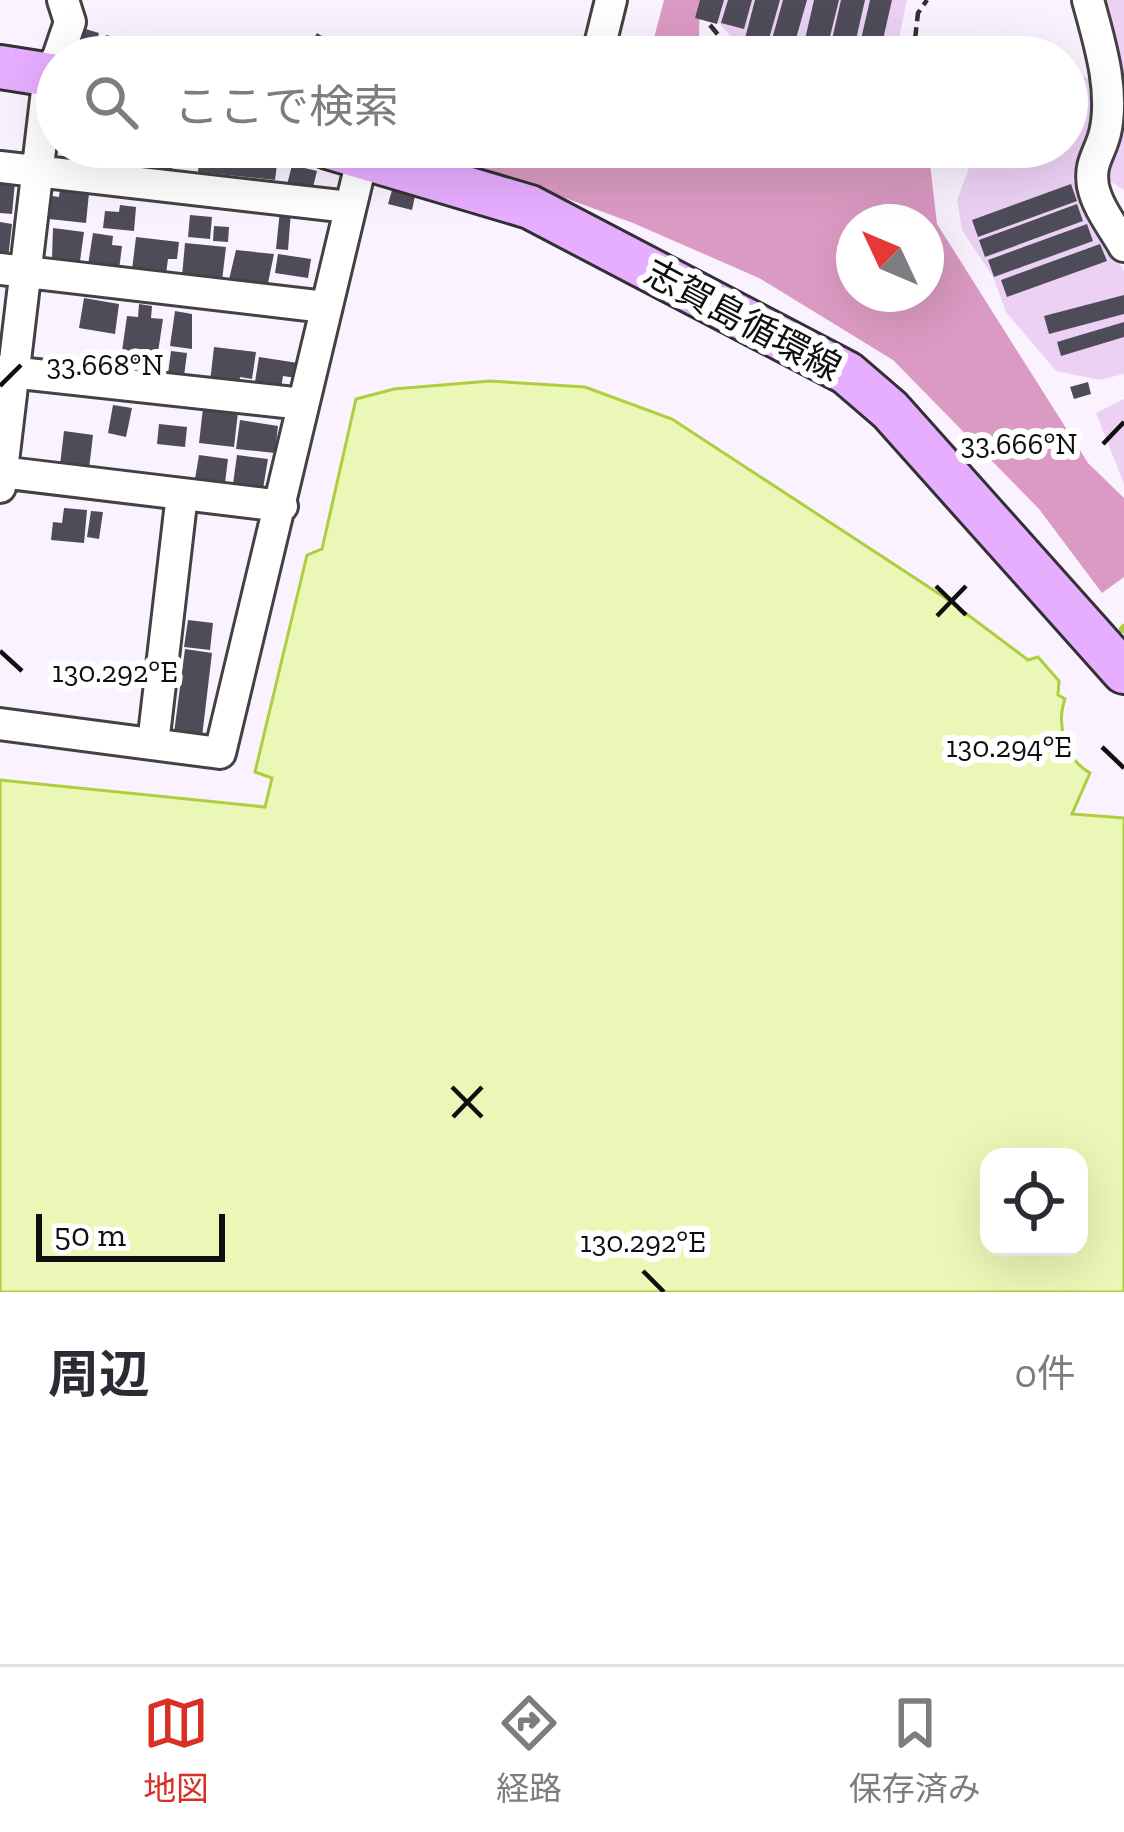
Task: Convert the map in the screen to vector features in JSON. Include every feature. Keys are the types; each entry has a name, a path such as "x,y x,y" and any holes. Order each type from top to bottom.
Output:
{"main road":[{"path":"0,67 36,67"},
{"name":"志賀島循環線","path":"408,168 530,207 847,373 890,410 1119,658"}],"street":[{"path":"63,0 70,22 65,36"},
{"path":"602,36 611,0"},
{"path":"1088,0 1103,53 1106,95 1105,134 1091,161 1094,193 1124,246"},
{"path":"0,166 349,207"},
{"path":"0,724 220,753 349,207 350,168"},
{"path":"0,487 13,270 38,170"},
{"path":"13,270 325,307"},
{"path":"7,372 302,404"},
{"path":"1,472 282,506"},
{"path":"153,744 182,494"}],"path":[{"path":"915,36 918,13 927,0"},
{"path":"710,25 719,36"}],"shaded area":[{"path":"664,0 700,0 699,36 655,36"},
{"path":"708,0 907,0 899,36 731,36 715,19"},
{"path":"1099,0 1124,0 1124,190 1103,177"},
{"path":"1088,78 1099,83 1097,124 1088,145"},
{"path":"483,168 930,168 935,204 836,204 836,312 944,312 944,235 1088,463 1124,498 1124,577 1102,593 1039,509 893,360 759,278 633,223"},
{"path":"969,168 1078,168 1073,180 1124,271 1124,374 1099,380 1056,371 1006,312 993,277 962,230 957,200"},
{"path":"490,381 585,387 672,419 944,597 1028,660 1038,657 1059,681 1058,695 1065,699 1065,740 1074,759 1090,773 1072,814 1124,818 1124,1292 0,1292 0,780 265,807 272,778 255,772 307,555 322,549 356,399 394,389"},
{"path":"1124,399 1124,484 1096,413"}],"building":[{"path":"700,0 724,0 717,24 695,18"},
{"path":"728,0 752,0 744,29 721,23"},
{"path":"755,0 780,0 770,36 746,36"},
{"path":"783,0 807,0 797,36 773,36"},
{"path":"814,0 839,0 830,36 806,36"},
{"path":"841,0 865,0 857,36 833,36"},
{"path":"870,0 892,0 884,36 862,36"},
{"path":"79,27 99,33 98,36 77,36"},
{"path":"139,168 172,168 171,175"},
{"path":"198,168 277,168 275,180 198,172"},
{"path":"291,168 317,171 312,191 287,185"},
{"path":"0,180 15,182 12,214 0,213"},
{"path":"1071,184 1077,201 978,237 972,220"},
{"path":"60,189 89,193 86,223 49,219 52,196 59,197"},
{"path":"392,190 415,196 412,210 388,204"},
{"path":"1077,204 1083,221 985,257 979,240"},
{"path":"120,205 136,207 134,231 103,228 105,211 119,212"},
{"path":"280,210 291,211 288,250 276,249"},
{"path":"190,215 212,217 210,239 188,237"},
{"path":"0,222 12,224 8,259 0,258"},
{"path":"1087,224 1093,241 994,277 988,260"},
{"path":"214,226 229,227 228,242 213,241"},
{"path":"53,228 84,232 80,261 52,258"},
{"path":"93,233 113,236 112,245 122,246 119,270 88,265"},
{"path":"136,237 179,242 177,259 168,259 166,274 132,270"},
{"path":"185,243 226,247 222,281 182,276"},
{"path":"1100,244 1107,261 1007,297 1001,280"},
{"path":"236,250 274,254 268,283 261,287 228,284"},
{"path":"278,254 311,259 308,278 275,273"},
{"path":"1124,295 1124,314 1049,334 1044,316"},
{"path":"84,298 119,304 115,334 79,328"},
{"path":"139,304 152,306 151,318 163,319 154,379 137,377 138,368 119,372 127,316 138,317"},
{"path":"175,311 192,314 192,349 170,346"},
{"path":"1124,322 1124,337 1061,356 1057,342"},
{"path":"214,347 256,352 252,379 240,377 239,385 210,382"},
{"path":"171,351 187,353 184,376 168,374"},
{"path":"259,357 298,363 296,378 283,376 281,388 254,388"},
{"path":"1088,382 1091,394 1074,399 1070,387"},
{"path":"113,405 132,408 126,437 108,433"},
{"path":"203,408 238,412 234,447 199,443"},
{"path":"240,420 278,426 275,453 236,449"},
{"path":"159,424 187,427 185,447 157,444"},
{"path":"64,431 93,435 89,469 60,465"},
{"path":"199,455 228,459 225,483 195,479"},
{"path":"237,455 268,459 263,489 233,484"},
{"path":"64,508 87,510 84,543 51,540 53,522 62,523"},
{"path":"91,511 103,512 99,539 87,537"},
{"path":"188,620 213,623 210,650 184,647"},
{"path":"185,649 212,653 202,737 174,733"}]}
